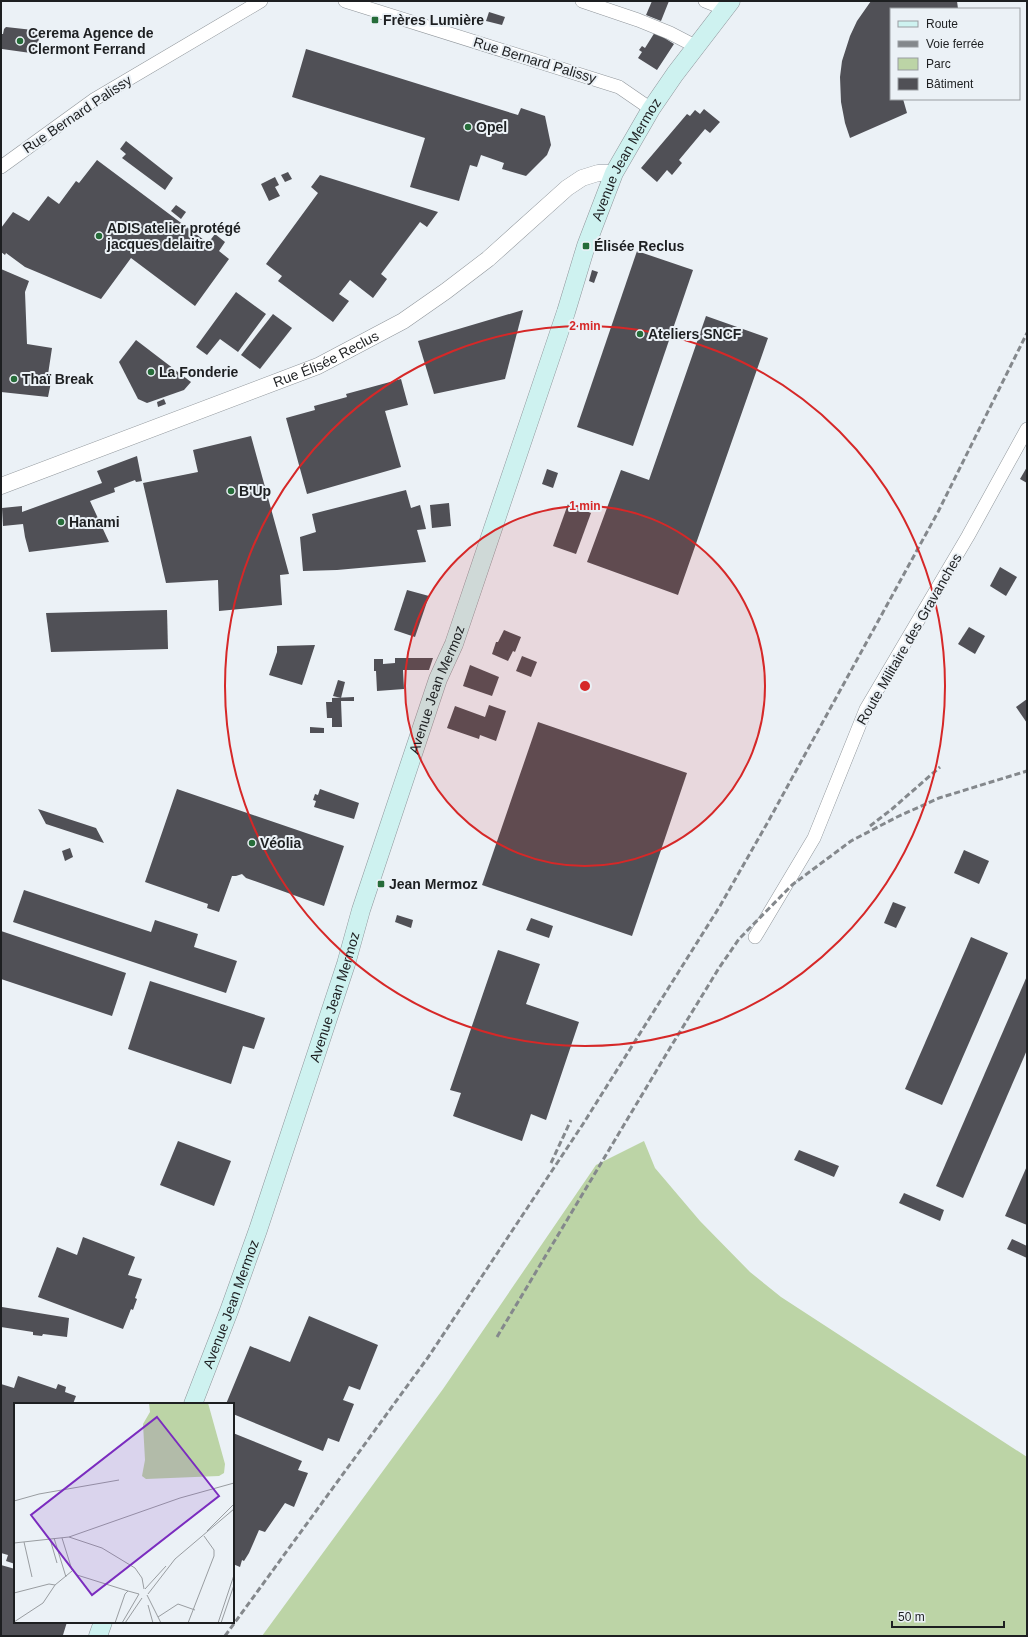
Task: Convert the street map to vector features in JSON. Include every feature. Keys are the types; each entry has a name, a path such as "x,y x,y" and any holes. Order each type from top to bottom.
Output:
{"main road":[{"name":"Avenue Jean Mermoz","path":"193,1403 261,1223 344,969 361,910 438,679 454,644 566,312 586,246 614,173 651,109 675,74 728,5"},
{"path":"98,1636 103,1623"}],"street":[{"name":"Rue Bernard Palissy","path":"1,167 95,99 260,2 273,1"},
{"name":"Rue Bernard Palissy","path":"345,1 619,87 651,109"},
{"path":"582,1 638,20 670,33 697,47"},
{"path":"705,1 728,5"},
{"name":"Rue Élisée Reclus","path":"1,486 318,366 403,321 446,291 488,259 567,188 582,178 598,173 614,173"},
{"name":"Route Militaire des Gravanches","path":"755,937 814,838 866,709 968,536 1027,429"}],"green space":[{"path":"644,1141 655,1168 700,1221 750,1272 781,1297 1027,1457 1027,1636 262,1636 443,1389 596,1165"}],"building":[{"path":"652,1 669,1 661,21 646,15"},
{"path":"871,1 957,1 958,8 890,8 890,100 903,100 907,113 850,138 845,123 841,102 840,77 842,61 850,36 857,21"},
{"path":"489,12 505,17 502,25 486,21"},
{"name":"Cerema Agence de Clermont Ferrand","path":"6,27 42,31 42,36 39,38 38,43 41,46 40,53 38,54 2,49 1,34 3,34"},
{"path":"655,32 674,44 657,70 638,58 642,52 639,50 642,46 645,48"},
{"name":"Opel","path":"306,49 518,115 521,108 545,116 551,145 547,155 526,176 502,169 504,163 481,155 477,167 470,165 459,201 410,187 425,138 292,97"},
{"path":"704,109 720,122 710,133 705,129 679,160 682,163 672,175 667,170 657,182 641,168 687,114 690,116 695,110 700,114"},
{"path":"126,141 173,178 165,190 122,158 126,154 120,149"},
{"name":"ADIS atelier protégé jacques delaitre","path":"97,160 208,243 215,234 225,242 219,251 229,259 195,306 131,258 101,299 25,267 6,253 5,255 1,252 1,228 13,212 29,221 48,196 59,204 76,181 79,183"},
{"path":"288,172 292,179 285,182 281,175"},
{"path":"320,175 438,212 427,227 420,222 381,274 387,279 373,298 350,280 339,294 349,301 333,322 278,281 282,276 266,264 318,193 311,187"},
{"path":"275,177 279,185 275,187 280,196 269,201 261,184"},
{"path":"176,205 186,212 181,219 171,211"},
{"name":"Ateliers SNCF","path":"637,251 693,270 633,446 577,427"},
{"path":"1,269 29,281 25,292 27,344 52,348 47,381 51,382 48,397 1,392"},
{"path":"592,270 598,272 594,283 589,281"},
{"path":"236,292 266,314 238,352 220,339 207,355 196,347"},
{"path":"523,310 505,379 434,394 418,341"},
{"path":"273,314 292,328 260,369 241,355"},
{"path":"706,316 768,338 678,595 587,562 621,470 649,480"},
{"name":"La Fonderie","path":"136,340 191,382 184,390 147,403 138,399 119,362"},
{"path":"401,379 408,405 385,411 401,467 307,494 286,418 315,410 314,406 347,397 346,394"},
{"path":"164,399 166,404 158,407 157,402"},
{"path":"251,436 289,574 280,575 282,605 219,611 218,580 166,583 143,483 198,472 193,450"},
{"path":"137,456 142,481 136,482 135,480 114,488 115,492 90,501 109,542 29,552 23,524 3,526 2,508 22,506 22,512 102,483 97,471"},
{"path":"1027,467 1027,483 1020,479"},
{"path":"547,469 558,473 553,488 542,484"},
{"path":"406,490 411,508 420,505 426,529 417,530 426,562 337,570 303,571 300,537 316,532 312,514"},
{"path":"449,503 451,526 432,528 430,505"},
{"path":"568,504 591,513 576,554 553,546"},
{"path":"1000,567 1017,577 1006,596 990,586"},
{"path":"407,590 429,596 415,637 394,630"},
{"path":"167,610 168,649 51,652 46,613"},
{"path":"969,627 985,636 975,654 958,644"},
{"path":"504,630 521,637 515,652 513,651 508,661 492,654 496,642 498,642"},
{"path":"315,645 302,685 269,675 277,652 277,646"},
{"path":"522,656 537,662 531,677 516,671"},
{"path":"395,658 433,658 429,670 403,670 404,689 377,691 374,659 383,659 383,664 395,663"},
{"path":"470,665 499,677 492,696 463,686"},
{"path":"338,680 345,682 341,698 333,696"},
{"path":"354,697 354,701 341,701 342,727 332,727 332,718 327,718 326,702 332,702 332,698"},
{"path":"1027,699 1027,723 1016,707"},
{"path":"489,705 506,711 496,741 480,735 479,739 447,728 455,706 485,717"},
{"path":"538,722 687,773 632,936 482,885"},
{"path":"310,727 324,728 324,733 310,733"},
{"name":"Véolia","path":"177,789 344,846 324,906 246,878 242,874 232,876 219,912 207,908 208,904 145,882"},
{"path":"320,789 359,803 354,819 314,807 316,801 313,800 315,794 318,795"},
{"path":"38,809 96,828 104,843 46,824"},
{"path":"70,848 73,857 65,861 62,851"},
{"path":"964,850 989,861 979,884 954,873"},
{"path":"24,890 151,932 155,920 198,934 194,947 237,961 226,993 13,922"},
{"path":"893,902 906,907 896,928 884,923"},
{"path":"397,915 413,920 411,928 395,922"},
{"path":"531,918 553,926 549,938 526,930"},
{"path":"1,931 126,973 112,1016 1,979"},
{"path":"971,937 1008,953 942,1105 905,1089"},
{"path":"498,950 540,964 526,1004 579,1022 546,1120 531,1114 522,1141 453,1116 461,1093 450,1090"},
{"path":"1027,976 1027,1050 963,1198 936,1186"},
{"path":"150,981 265,1018 254,1049 243,1046 231,1084 128,1049"},
{"path":"178,1141 231,1161 214,1206 160,1185"},
{"path":"799,1150 839,1166 834,1177 794,1160"},
{"path":"1027,1166 1027,1225 1005,1216"},
{"path":"904,1193 944,1210 940,1221 899,1203"},
{"path":"83,1237 135,1257 128,1275 142,1279 135,1298 137,1299 133,1310 131,1309 123,1329 38,1297 57,1247 77,1255"},
{"path":"1012,1239 1027,1246 1027,1258 1007,1249"},
{"path":"2,1307 69,1318 67,1337 43,1334 42,1336 33,1335 33,1332 1,1327"},
{"path":"309,1316 378,1345 360,1390 349,1386 343,1400 354,1404 339,1442 328,1438 323,1451 234,1414 234,1403 226,1403 250,1346 290,1362"},
{"path":"18,1376 56,1389 58,1384 66,1387 65,1392 76,1396 73,1403 14,1403 14,1564 6,1561 8,1555 1,1553 1,1384 14,1388"},
{"path":"234,1433 302,1461 298,1470 308,1473 294,1507 285,1503 265,1532 259,1530 249,1553 244,1561 242,1560 240,1567 234,1564"},
{"path":"1,1565 14,1569 14,1623 67,1623 63,1635 1,1636"}],"railway":[{"path":"225,1636 429,1356 583,1124 720,906 769,820 938,512 1027,333"},
{"path":"870,826 940,767"},
{"path":"497,1337 670,1048 719,968 739,939 792,885 851,841 897,817 939,798 1027,771"},
{"path":"551,1163 571,1120"}],"place":[{"name":"Frères Lumière","path":"375,20"},
{"name":"Cerema Agence de Clermont Ferrand","path":"20,41"},
{"name":"Opel","path":"468,127"},
{"name":"ADIS atelier protégé jacques delaitre","path":"99,236"},
{"name":"Élisée Reclus","path":"586,246"},
{"name":"Ateliers SNCF","path":"640,334"},
{"name":"La Fonderie","path":"151,372"},
{"name":"Thaï Break","path":"14,379"},
{"name":"B'Up","path":"231,491"},
{"name":"Hanami","path":"61,522"},
{"name":"Véolia","path":"252,843"},
{"name":"Jean Mermoz","path":"381,884"}]}
